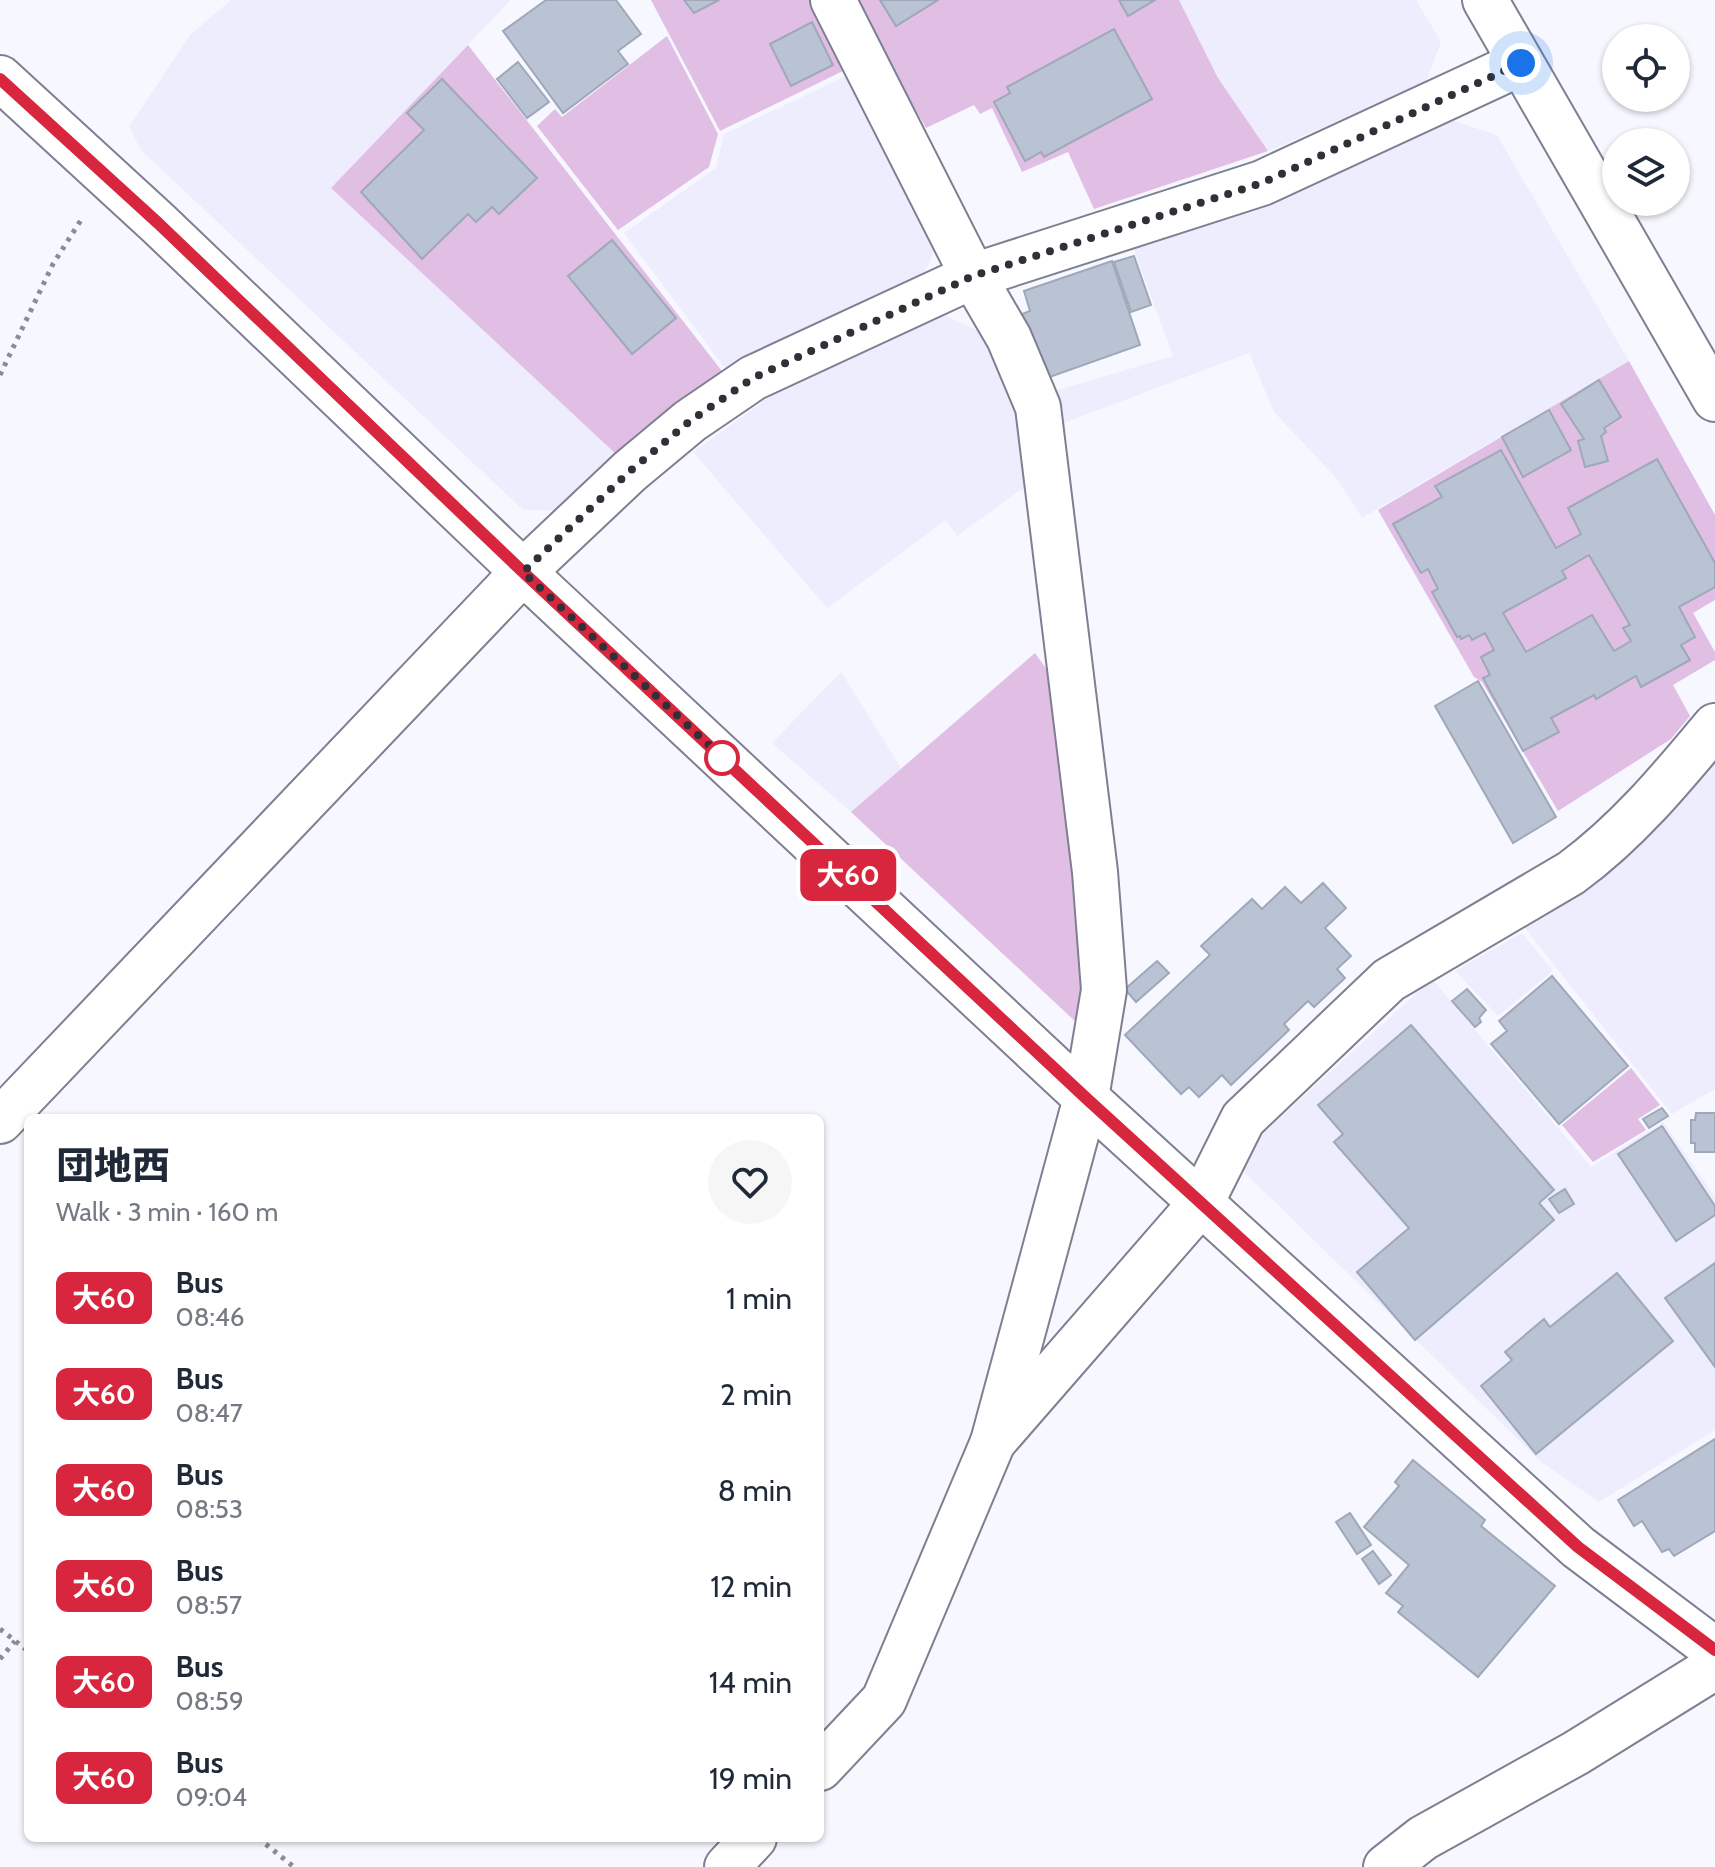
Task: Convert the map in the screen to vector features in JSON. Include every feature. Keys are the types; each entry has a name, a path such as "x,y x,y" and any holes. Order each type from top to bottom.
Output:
{"street":[{"path":"824,1764 884,1700 993,1442 1086,1098 1104,990 1095,872 1038,407 1009,338 973,276 833,0"},
{"path":"1485,0 1715,399"},
{"path":"0,1121 523,572 642,461 690,421 753,378 973,276 1262,183 1521,63"},
{"path":"0,78 109,177 523,572 1086,1098 1578,1547 1715,1650"},
{"path":"993,1442 1201,1203 1243,1119 1389,980 1571,873 1598,853 1667,782 1715,726"},
{"path":"1386,1867 1423,1838 1576,1753 1715,1667"},
{"path":"727,1867 750,1842"}],"path":[{"path":"0,375 53,264 109,177"},
{"path":"0,1629 24,1648"},
{"path":"0,1659 15,1641"},
{"path":"263,1842 294,1867"}],"shaded area":[{"path":"231,0 511,0 331,188 618,456 561,510 523,510 141,150 129,127 190,35"},
{"path":"651,0 813,0 845,70 720,131"},
{"path":"857,0 1179,0 1218,78 1268,151 1094,209 1068,152 1022,172 992,108 980,114 974,105 926,128 863,19"},
{"path":"1179,0 1416,0 1441,42 1426,82 1268,151 1218,78"},
{"path":"667,36 718,134 709,167 618,230 537,126 555,109 562,117"},
{"path":"468,45 725,375 618,456 331,188"},
{"path":"850,74 938,241 924,274 749,357 728,372 624,233 716,168 724,134"},
{"path":"1451,120 1497,135 1629,361 1362,518 1338,480 1274,412 1249,353 1053,427 1048,393 1173,356 1132,245 1301,188"},
{"path":"938,312 997,340 1036,484 1017,492 957,536 946,520 827,608 693,452 775,393 870,342"},
{"path":"1629,361 1715,515 1715,600 1693,613 1715,652 1715,660 1673,685 1690,716 1671,739 1558,811 1482,682 1474,677 1378,510"},
{"path":"1035,653 1060,688 1086,982 1078,1024 851,812"},
{"path":"841,672 901,768 851,812 772,743"},
{"path":"1715,745 1715,1089 1672,1114 1516,917"},
{"path":"1522,933 1553,971 1498,1016 1455,971"},
{"path":"1432,979 1591,1167 1663,1122 1715,1197 1715,1430 1599,1502 1540,1461 1240,1168 1259,1137"},
{"path":"1631,1068 1660,1105 1638,1119 1646,1130 1593,1162 1562,1125"}],"building":[{"path":"546,0 616,0 641,34 618,51 628,64 563,113 503,31"},
{"path":"684,0 719,0 694,13"},
{"path":"880,0 938,0 896,26"},
{"path":"1119,0 1155,0 1128,16"},
{"path":"812,22 833,65 791,86 770,44"},
{"path":"1114,29 1152,99 1044,157 1041,152 1025,161 994,102 1010,93 1007,87"},
{"path":"518,62 549,102 527,118 497,79"},
{"path":"442,79 537,178 499,214 492,207 476,222 468,214 422,259 361,192 424,130 407,113"},
{"path":"612,240 676,318 632,354 568,276"},
{"path":"1134,256 1151,305 1131,312 1114,262"},
{"path":"1112,261 1140,345 1044,379 1022,314 1030,311 1024,291"},
{"path":"1599,380 1621,417 1604,428 1606,432 1601,436 1608,461 1585,467 1578,441 1584,439 1561,404"},
{"path":"1549,410 1571,450 1523,477 1502,437"},
{"path":"1501,450 1556,548 1581,534 1568,508 1657,459 1715,563 1715,587 1679,607 1695,637 1681,645 1690,660 1641,687 1636,676 1596,699 1594,695 1551,718 1559,732 1523,751 1483,678 1490,675 1481,657 1494,650 1485,633 1472,640 1469,635 1461,639 1457,637 1432,592 1438,589 1428,569 1421,573 1393,524 1442,497 1435,486","holes":["1589,555 1630,625 1623,628 1631,641 1614,651 1592,615 1526,652 1503,613 1566,578 1562,571"]},
{"path":"1478,681 1556,817 1513,843 1435,706"},
{"path":"1323,883 1346,908 1325,928 1351,956 1337,969 1345,978 1314,1007 1308,1001 1284,1024 1289,1030 1231,1085 1222,1075 1199,1097 1189,1087 1181,1094 1125,1035 1210,955 1201,946 1252,899 1262,909 1285,887 1301,903"},
{"path":"1157,961 1169,973 1136,1002 1125,989"},
{"path":"1552,976 1628,1066 1559,1124 1491,1044 1507,1031 1499,1021"},
{"path":"1467,989 1486,1010 1475,1027 1452,1001"},
{"path":"1411,1025 1554,1190 1539,1203 1554,1220 1415,1340 1357,1272 1409,1228 1334,1142 1343,1134 1318,1105"},
{"path":"1662,1108 1668,1116 1649,1128 1643,1119"},
{"path":"1696,1113 1715,1113 1715,1152 1695,1152 1695,1143 1691,1143 1691,1120 1695,1120"},
{"path":"1662,1126 1715,1206 1715,1215 1676,1241 1618,1154"},
{"path":"1565,1189 1574,1204 1559,1213 1549,1199"},
{"path":"1715,1263 1715,1367 1665,1298"},
{"path":"1617,1273 1673,1341 1536,1454 1481,1386 1512,1360 1505,1352 1544,1319 1550,1327"},
{"path":"1715,1439 1715,1531 1674,1556 1669,1549 1662,1552 1642,1521 1634,1526 1618,1500"},
{"path":"1413,1460 1485,1520 1481,1526 1555,1586 1478,1677 1398,1612 1403,1606 1386,1593 1409,1565 1364,1527 1399,1486 1395,1482"},
{"path":"1350,1513 1371,1545 1357,1554 1336,1522"},
{"path":"1373,1551 1391,1575 1379,1584 1362,1559"}],"bus line":[{"name":"大60","path":"0,79 158,223 523,572 1086,1098 1578,1547 1715,1650"}],"route":[{"path":"722,758 726,761 523,572 630,471 690,421 753,378 973,276 1262,183 1521,63"}]}
